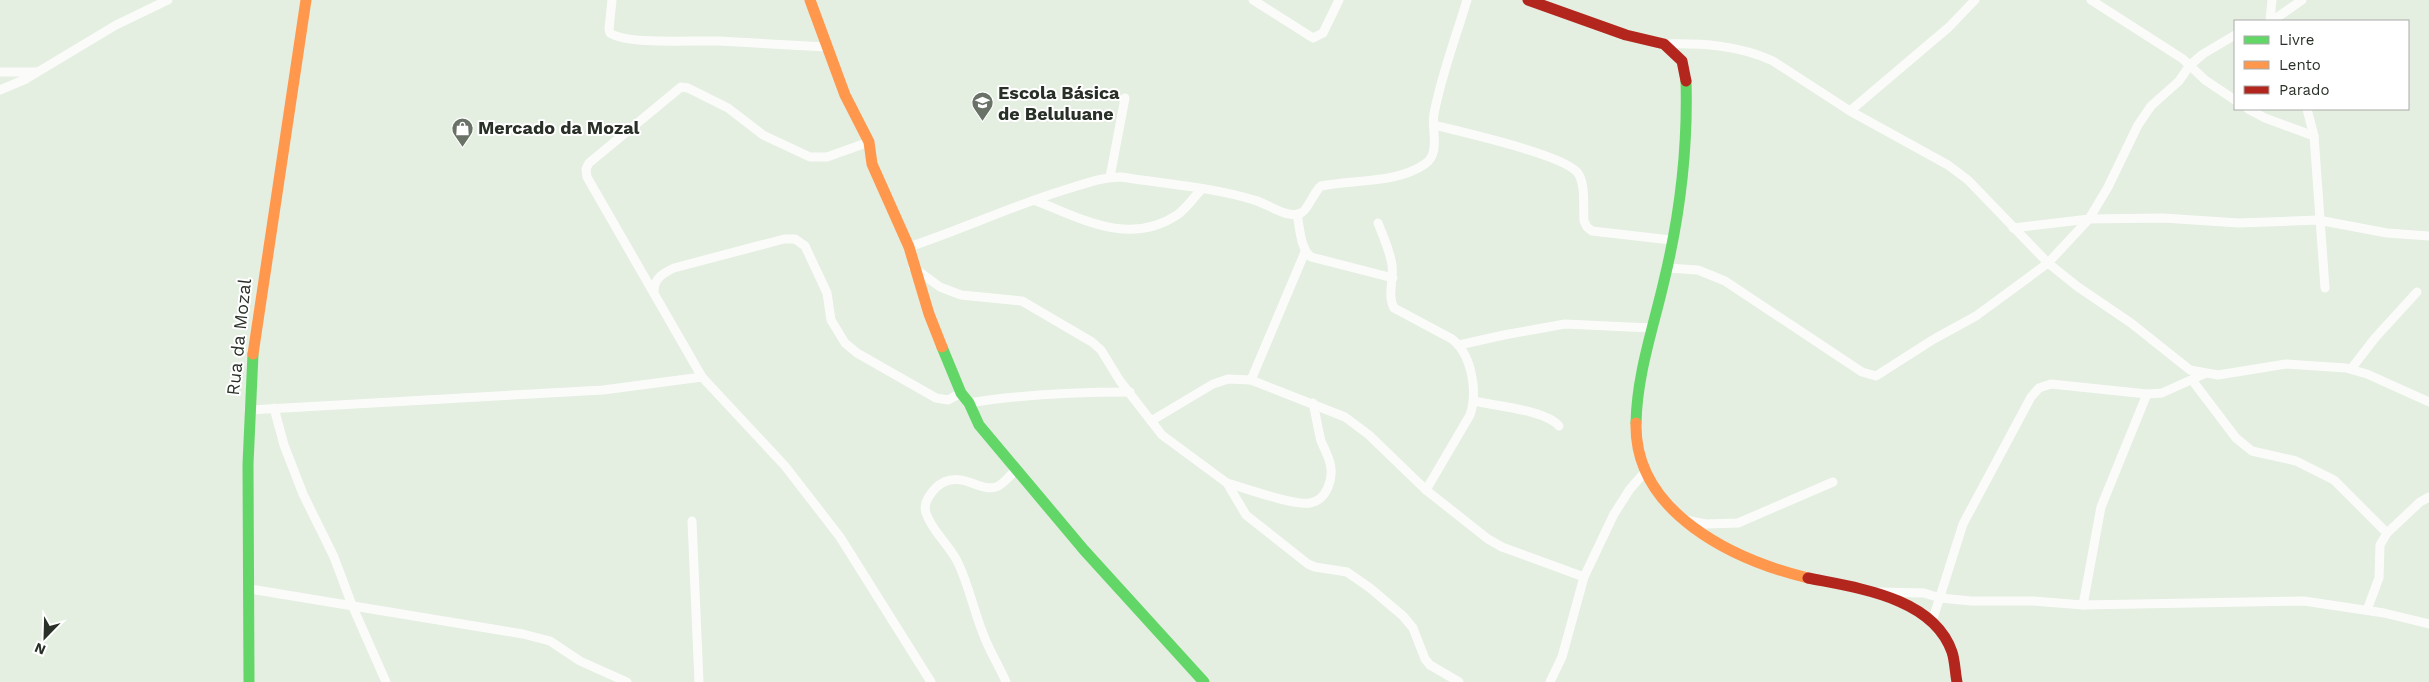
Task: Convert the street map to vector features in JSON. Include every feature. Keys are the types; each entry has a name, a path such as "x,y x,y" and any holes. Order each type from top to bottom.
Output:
{"street":[{"path":"0,90 36,72 116,25 168,0"},
{"path":"305,0 271,211 305,0"},
{"name":"Rua da Mozal","path":"249,682 249,410 255,333 305,0"},
{"path":"612,0 609,29 610,33 614,36 644,41 719,41 826,47"},
{"path":"810,0 845,95 868,142 872,164 909,247 912,266 929,314 961,393 969,403 983,431 1084,550 1204,682"},
{"path":"1253,0 1313,38 1323,33 1339,0"},
{"path":"909,247 958,231 1034,200 1110,177 1122,177 1246,197 1289,214 1297,214 1302,213 1308,207 1313,193 1321,186 1411,172 1427,163 1432,155 1435,144 1436,104 1467,0"},
{"path":"1528,0 1586,22 1647,41 1664,44 1730,46 1756,53 1773,61 1850,111 1948,166 1968,180 2048,263 2078,287 2131,323 2190,370 2218,375 2286,364 2351,369 2367,374 2429,402"},
{"path":"1850,111 1949,27 1975,0"},
{"path":"2090,0 2190,65 2205,80 2234,99"},
{"path":"2272,0 2273,20"},
{"path":"2274,20 2302,0"},
{"path":"1667,268 1698,270 1725,281 1862,372 1876,376 1934,339 1976,316 2048,263 2089,219 2108,187 2138,125 2151,106 2179,81 2190,65 2203,54 2234,36"},
{"path":"1664,44 1682,62 1688,119 1680,193 1667,268 1641,373 1636,422 1637,446 1644,473 1655,490 1685,520 1702,528 1712,542 1772,568 1870,592 1913,607 1932,622 1946,640 1953,654 1957,682"},
{"path":"0,72 36,72"},
{"path":"868,142 827,157 810,157 763,135 728,108 688,88 681,87 596,157 586,169 590,183 702,377 785,466 840,537 928,680"},
{"path":"1110,177 1125,98"},
{"path":"2250,110 2264,118 2314,136"},
{"path":"2307,110 2314,136 2318,220 2325,288"},
{"path":"1434,125 1546,156 1574,169 1580,180 1584,221 1587,227 1592,230 1671,240"},
{"path":"1034,200 1099,226 1124,231 1148,228 1161,224 1178,214 1200,190"},
{"path":"1251,380 1305,252 1297,214"},
{"path":"2013,228 2089,219 2163,218 2239,223 2318,220 2387,233 2429,236"},
{"path":"1378,223 1391,257 1390,300 1394,308 1460,345 1465,354 1474,402 1470,415 1426,490"},
{"path":"654,293 660,275 674,268 784,239 794,239 805,246 827,293 831,320 845,342 874,363 936,398 948,400 961,393"},
{"path":"1305,252 1311,257 1392,278"},
{"path":"912,266 940,287 961,295 1014,299 1042,311 1101,350 1115,374 1150,421 1172,444 1226,483 1309,504 1321,498 1328,488 1330,469 1313,403"},
{"path":"2351,369 2375,338 2416,292"},
{"path":"1460,345 1565,324 1651,328"},
{"path":"1932,622 1963,524 2022,414 2039,388 2051,384 2147,394 2162,393 2204,374"},
{"path":"249,410 603,390 702,377"},
{"path":"1150,421 1214,384 1228,379 1251,380 1345,417 1369,436 1426,490 1488,539 1502,547 1584,577"},
{"path":"2192,380 2236,438 2252,450 2296,461 2328,476 2387,533"},
{"path":"969,403 1008,396 1051,393 1130,392"},
{"path":"2083,605 2090,557 2101,507 2109,483 2147,394"},
{"path":"1474,402 1532,413 1555,422 1559,426"},
{"path":"274,408 284,446 300,486 334,557 352,605 386,682"},
{"path":"1006,682 986,640 959,565 932,525 926,513 925,504 931,494 943,483 961,479 986,488 995,488 1016,470"},
{"path":"1550,682 1562,657 1584,577 1614,514 1630,489 1644,473"},
{"path":"1702,528 1738,523 1833,482"},
{"path":"1226,483 1246,515 1308,564 1315,567 1347,572 1370,588 1403,616 1413,628 1425,659 1430,665 1460,682"},
{"path":"2367,610 2379,578 2380,545 2387,533 2420,502 2429,497"},
{"path":"692,521 699,682"},
{"path":"250,589 493,627 550,641 580,661 627,682"},
{"path":"1870,592 1924,592 1940,598 1971,601 2033,601 2083,605 2304,601 2367,610 2429,624"}],"traffic: fast":[{"path":"1636,423 1642,369 1670,256 1679,207 1686,132 1686,81"},
{"path":"942,347 961,393 969,403 979,425 1084,550 1204,682"},
{"path":"249,682 248,464 253,354"}],"traffic: slow":[{"path":"253,354 306,0"},
{"path":"810,0 845,95 869,142 872,164 909,247 929,314 942,347"},
{"path":"1636,423 1640,455 1652,483 1670,507 1694,528 1721,545 1750,559 1808,578"}],"traffic: jam":[{"path":"1528,0 1626,35 1664,44 1682,61 1686,81"},
{"path":"1808,578 1870,591 1911,607 1928,619 1942,633 1952,652 1957,682"}],"place":[{"name":"Escola Básica de Beluluane","path":"982,122"},
{"name":"Mercado da Mozal","path":"462,147"}]}
